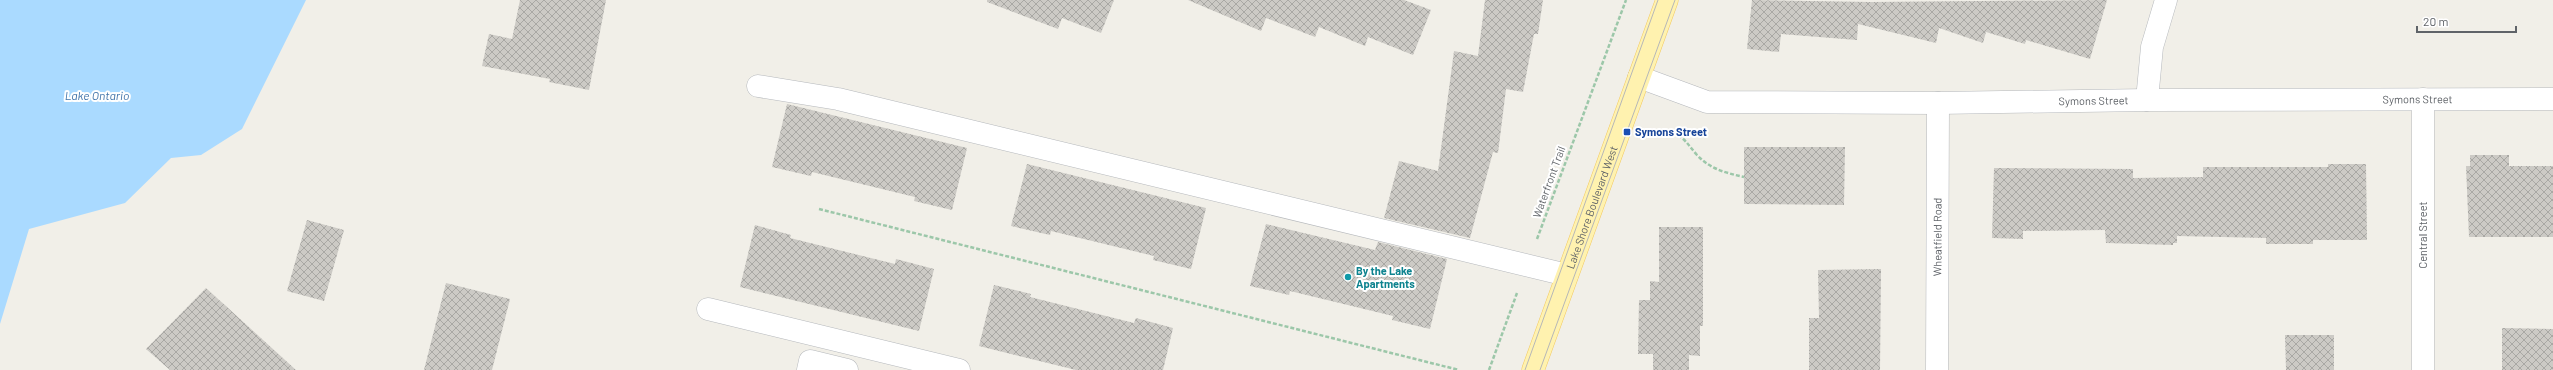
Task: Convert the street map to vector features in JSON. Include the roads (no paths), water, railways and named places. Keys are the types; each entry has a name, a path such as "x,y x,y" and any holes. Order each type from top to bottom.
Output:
{"main road":[{"name":"Lake Shore Boulevard West","path":"1533,370 1667,0"}],"street":[{"path":"2147,100 2152,47 2166,0"},
{"name":"Symons Street","path":"1639,77 1707,102 1938,103 2147,100 2553,99"},
{"path":"758,86 838,99 1567,276"},
{"name":"Central Street","path":"2423,99 2423,370"},
{"name":"Wheatfield Road","path":"1937,370 1938,103"},
{"path":"708,309 958,370"},
{"path":"808,370 810,361 847,370"}],"water":[{"name":"Lake Ontario","path":"0,0 306,0 242,129 201,155 171,158 125,203 29,229 0,324"}],"tram line":[{"path":"1525,370 1658,0"},
{"path":"1540,370 1675,0"}],"place":[{"name":"Symons Street","path":"1627,132"},
{"name":"By the Lake Apartments","path":"1348,277"}]}
